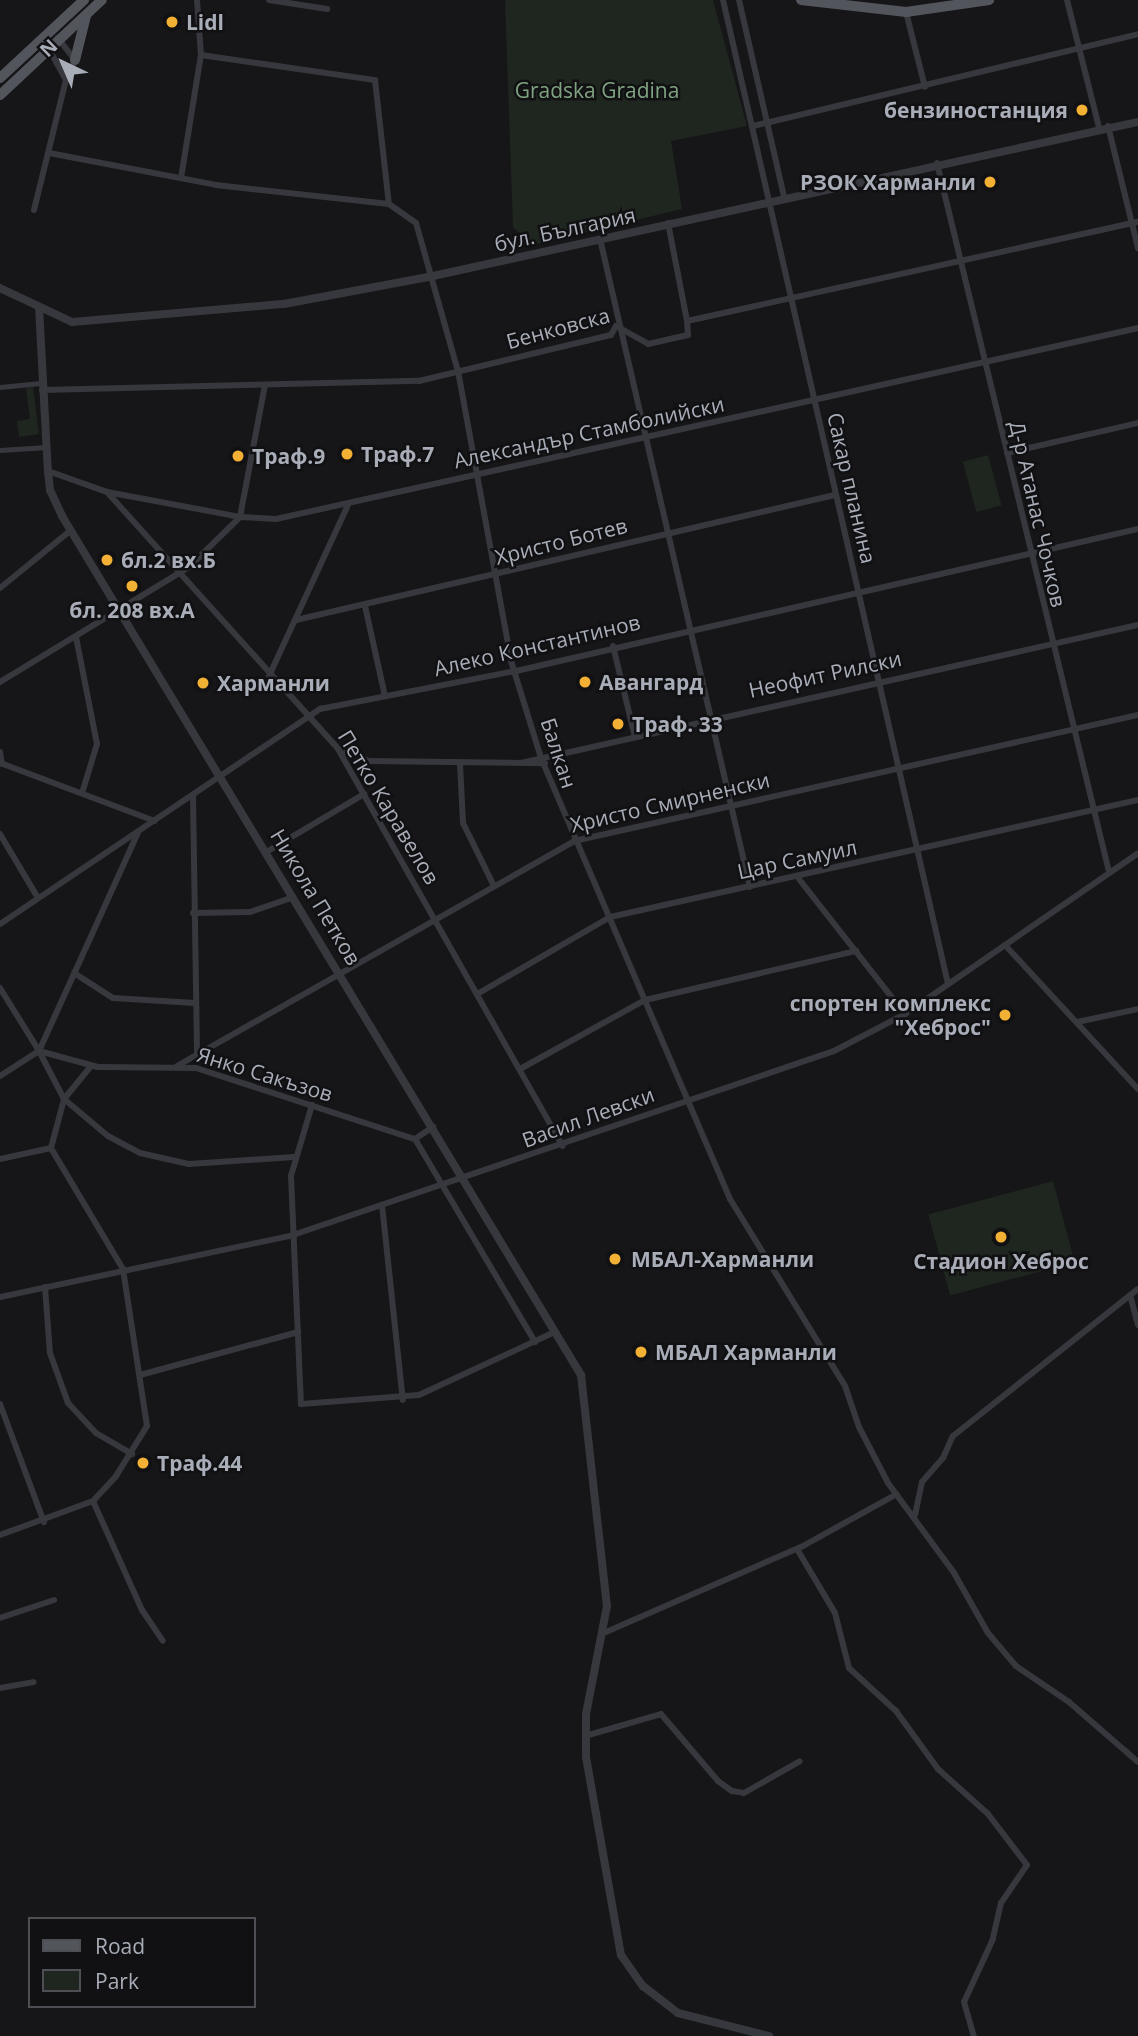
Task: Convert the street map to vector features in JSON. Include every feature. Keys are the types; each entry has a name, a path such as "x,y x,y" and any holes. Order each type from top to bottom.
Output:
{"main road":[{"path":"0,78 83,0"},
{"path":"0,95 102,0"},
{"path":"801,0 906,12 989,0"},
{"path":"75,60 86,15"}],"street":[{"path":"181,178 201,55 197,0"},
{"path":"269,0 327,9"},
{"name":"Сакар планина","path":"723,0 753,126 789,299 859,590 948,984"},
{"path":"739,0 784,197"},
{"path":"1067,0 1135,222 1138,248"},
{"path":"906,12 925,87"},
{"path":"34,210 65,80 75,60 59,40 47,34"},
{"path":"47,34 50,49 65,80"},
{"path":"753,126 1138,34"},
{"path":"49,153 181,178 389,204 375,80 201,55"},
{"name":"бул. България","path":"0,288 65,320 87,323 284,304 433,276 937,163 1138,122"},
{"name":"Д-р Атанас Чочков","path":"937,163 958,263 1007,453 1050,644 1109,872"},
{"name":"Балкан","path":"389,204 416,223 433,276 458,371 479,472 493,576 516,671 543,760 574,841 610,917 730,1199 845,1386 859,1427 897,1494 915,1517 1000,1649 1138,1762"},
{"path":"668,223 687,321 1135,222"},
{"path":"600,239 688,630 750,887"},
{"name":"Никола Петков","path":"39,307 50,489 71,530 223,776 581,1375 598,1497 606,1632 585,1736"},
{"name":"Бенковска","path":"42,386 398,383 611,335 619,327 648,344 688,335 687,321"},
{"name":"Александър Стамболийски","path":"48,471 107,492 240,517 276,519 348,505 479,472 814,401 983,360 1138,328"},
{"path":"0,387 42,386"},
{"path":"0,682 177,575 240,517 265,386"},
{"path":"1007,453 1138,423"},
{"path":"0,450 47,447"},
{"name":"Петко Каравелов","path":"107,492 177,575 338,749 479,993 563,1146"},
{"name":"Христо Ботев","path":"296,620 835,495"},
{"path":"269,676 348,505"},
{"name":"Алеко Константинов","path":"0,924 310,719 320,709 516,671 612,646 1138,529"},
{"path":"0,588 71,530"},
{"path":"365,606 385,696"},
{"name":"Неофит Рилски","path":"338,749 354,759 460,764 543,760 710,718 1138,625"},
{"path":"75,638 97,744 83,790"},
{"path":"612,646 635,737"},
{"name":"Христо Смирненски","path":"177,1066 574,841 1138,715"},
{"path":"0,752 1,764 83,790 155,821"},
{"path":"460,764 463,823 494,886"},
{"path":"268,851 364,794"},
{"path":"193,796 195,1068"},
{"name":"Цар Самуил","path":"479,993 610,917 799,879 1138,800"},
{"path":"0,1076 39,1051 139,831"},
{"path":"0,834 38,898"},
{"name":"Васил Левски","path":"0,1297 293,1235 563,1146 834,1051 905,1014 1138,853"},
{"path":"799,879 905,1014"},
{"path":"193,913 250,912 294,896"},
{"path":"1006,945 1138,1089"},
{"path":"520,1069 645,1000 856,951"},
{"path":"74,973 113,998 195,1003"},
{"path":"0,988 39,1051 64,1099 123,1145 174,1163 294,1157"},
{"path":"1077,1022 1138,1009"},
{"name":"Янко Сакъзов","path":"39,1051 91,1066 195,1068 415,1139"},
{"path":"0,1535 44,1522 93,1501 132,1454 147,1426 123,1269 51,1148 64,1099 91,1066"},
{"path":"312,1105 294,1157 293,1235 301,1404 403,1400 436,1389 555,1332"},
{"path":"433,1127 415,1139 535,1342"},
{"path":"0,1159 51,1148"},
{"path":"382,1205 403,1400"},
{"path":"45,1287 50,1353 68,1403 96,1433 132,1454"},
{"path":"915,1517 922,1482 943,1458 953,1436 1138,1289"},
{"path":"1130,1295 1138,1325"},
{"path":"140,1375 298,1332"},
{"path":"0,1404 44,1522"},
{"path":"606,1632 797,1549 897,1494"},
{"path":"93,1501 142,1610 163,1641"},
{"path":"797,1549 835,1613 849,1668 896,1711 938,1769 988,1814 1027,1864 1001,1903 993,1939 964,2002 974,2036"},
{"path":"0,1618 54,1600"},
{"path":"0,1688 33,1682"},
{"path":"769,2036 678,2013 630,1971 616,1935 585,1736 661,1714 718,1781 732,1791 744,1793 800,1761"}],"green space":[{"name":"Gradska Gradina","path":"505,0 713,0 747,126 671,141 682,209 532,245 513,227"},
{"path":"33,387 39,434 19,437 17,421 30,419 26,388"},
{"path":"988,455 1001,505 976,512 963,462"},
{"name":"Стадион Хеброс","path":"1053,1181 1075,1262 950,1296 928,1214"}],"place":[{"name":"Lidl","path":"172,22"},
{"name":"бензиностанция","path":"1082,110"},
{"name":"РЗОК Харманли","path":"990,182"},
{"name":"Траф.7","path":"347,454"},
{"name":"Траф.9","path":"238,456"},
{"name":"бл.2 вх.Б","path":"107,560"},
{"name":"бл. 208 вх.А","path":"132,586"},
{"name":"Авангард","path":"585,682"},
{"name":"Харманли","path":"203,683"},
{"name":"Траф. 33","path":"618,724"},
{"name":"спортен комплекс \"Хеброс\"","path":"1005,1015"},
{"name":"Стадион Хеброс","path":"1001,1237"},
{"name":"МБАЛ-Харманли","path":"615,1259"},
{"name":"МБАЛ Харманли","path":"641,1352"},
{"name":"Траф.44","path":"143,1463"}]}
